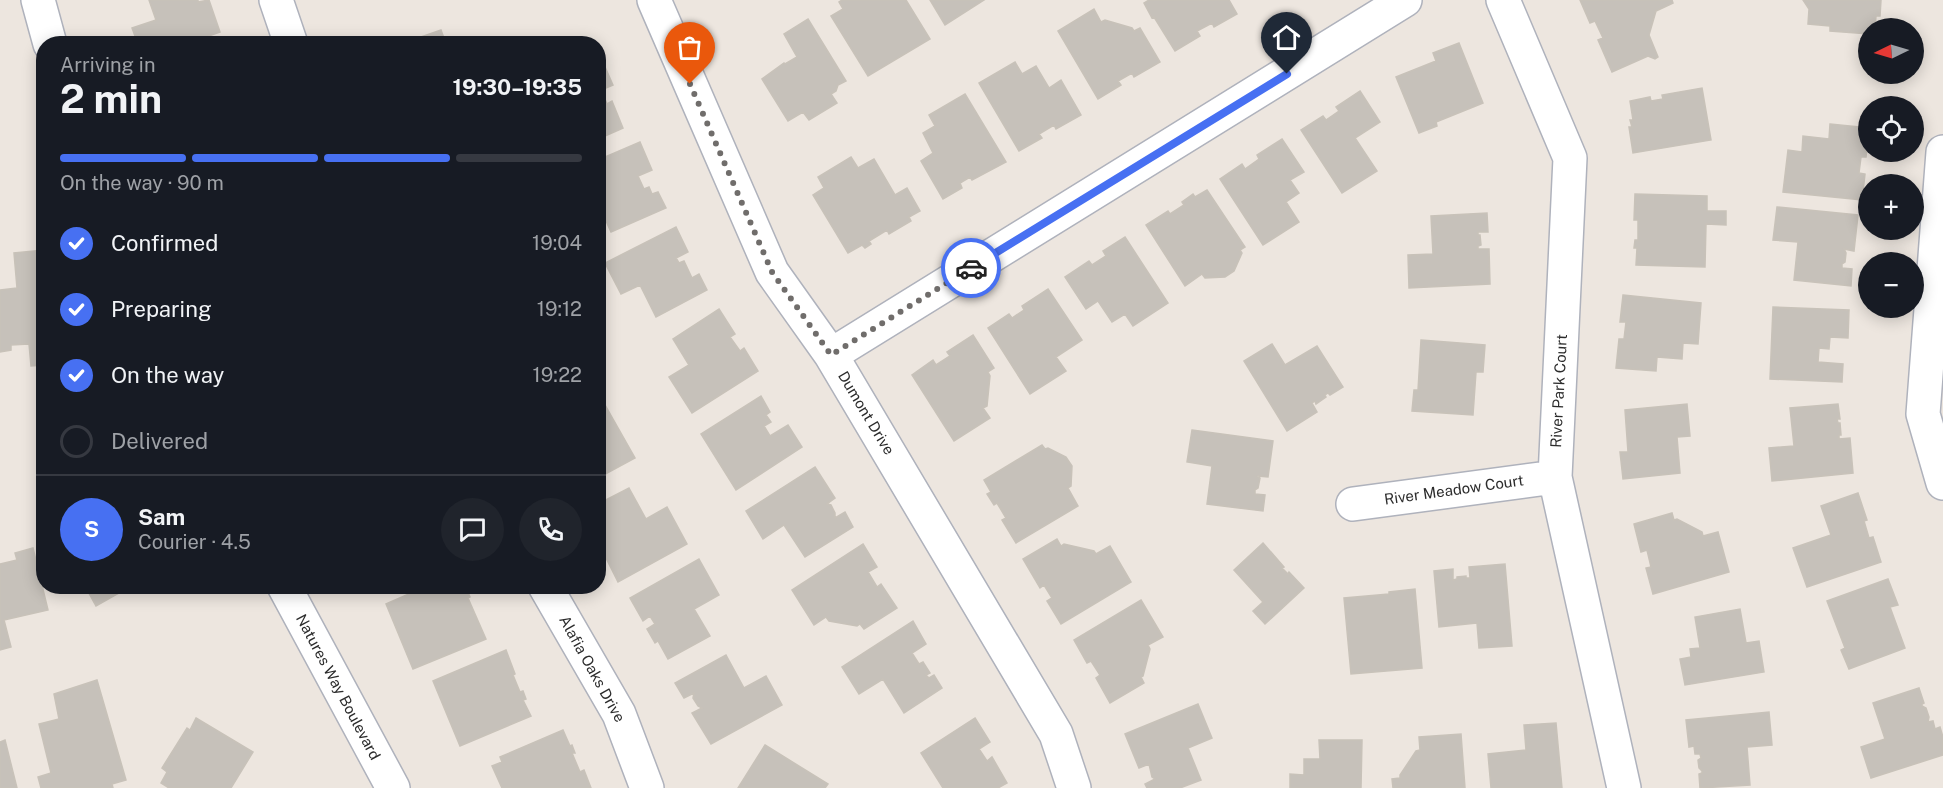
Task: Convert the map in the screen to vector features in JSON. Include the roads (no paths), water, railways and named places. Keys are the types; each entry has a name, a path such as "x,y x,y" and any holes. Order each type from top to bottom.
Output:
{"street":[{"path":"38,0 48,36"},
{"path":"276,0 288,36"},
{"name":"Dumont Drive","path":"654,0 772,272 831,355 1056,734 1074,788"},
{"path":"831,355 1405,0"},
{"name":"River Park Court","path":"1503,0 1570,158 1555,477 1624,788"},
{"path":"1943,152 1923,414 1943,483"},
{"name":"River Meadow Court","path":"1353,504 1555,477"},
{"name":"Natures Way Boulevard","path":"288,594 393,788"},
{"name":"Alafia Oaks Drive","path":"550,594 619,714 647,788"}]}
